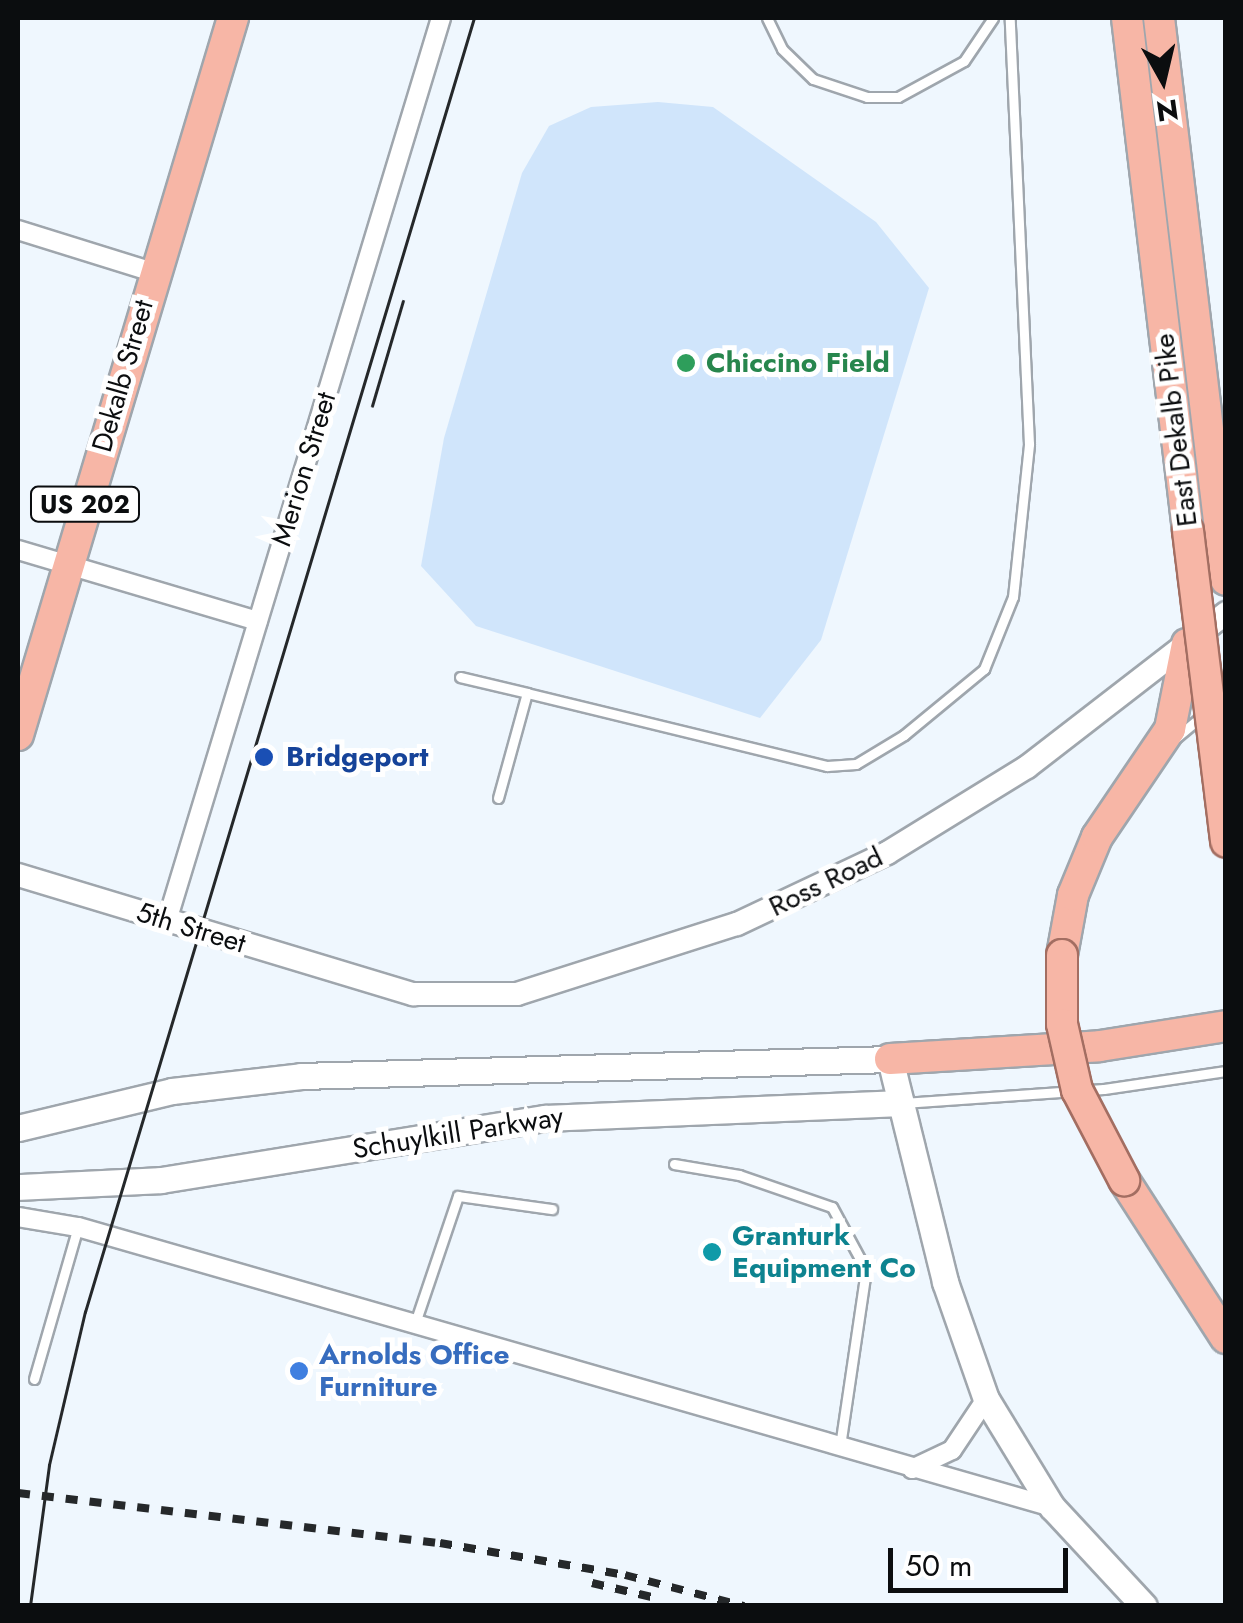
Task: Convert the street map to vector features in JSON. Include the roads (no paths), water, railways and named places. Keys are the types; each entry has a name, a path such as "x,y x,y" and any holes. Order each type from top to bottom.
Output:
{"highway":[{"name":"Dekalb Street","path":"18,735 233,18"},
{"name":"East Dekalb Pike","path":"1127,18 1226,842"},
{"name":"East Dekalb Pike","path":"1159,18 1226,580"},
{"path":"1187,644 1177,712 1150,763 1096,837 1073,894 1062,955 1062,1024 1077,1090 1124,1180 1226,1338"},
{"path":"890,1059 1100,1046 1226,1026"}],"main road":[{"path":"890,1059 945,1282 986,1398 1052,1507 1144,1606"},
{"name":"Schuylkill Parkway","path":"19,1127 172,1091 301,1076 890,1059"},
{"name":"Schuylkill Parkway","path":"18,1187 162,1180 545,1118 900,1103"}],"street":[{"name":"Merion Street","path":"167,921 441,18"},
{"path":"18,230 154,272"},
{"path":"18,550 258,622"},
{"name":"Ross Road","path":"364,982 446,998 517,994 737,924 958,812 1090,721 1226,612"},
{"name":"5th Street","path":"18,875 364,982"},
{"path":"18,1217 78,1227 911,1470 1052,1507"},
{"path":"911,1470 952,1450 986,1398"}],"lane":[{"path":"767,18 782,49 813,79 867,97 898,96 964,61 993,18"},
{"path":"460,677 842,765 856,764 904,735 984,669 1013,597 1029,444 1010,18"},
{"path":"498,798 527,693"},
{"path":"1150,763 1222,700"},
{"path":"900,1103 1104,1090 1226,1070"},
{"path":"674,1164 740,1176 832,1207 866,1270 840,1449"},
{"path":"414,1325 458,1196 552,1209"},
{"path":"34,1379 78,1227"}],"tram line":[{"path":"30,1606 49,1465 85,1312 474,18"},
{"path":"372,406 403,301"}],"railway":[{"path":"18,1493 440,1543 625,1575 744,1606"},
{"path":"592,1583 660,1599"}],"place":[{"name":"Chiccino Field","path":"686,363"},
{"name":"Bridgeport","path":"264,757"},
{"name":"Granturk Equipment Co","path":"712,1252"},
{"name":"Arnolds Office Furniture","path":"299,1371"}]}
